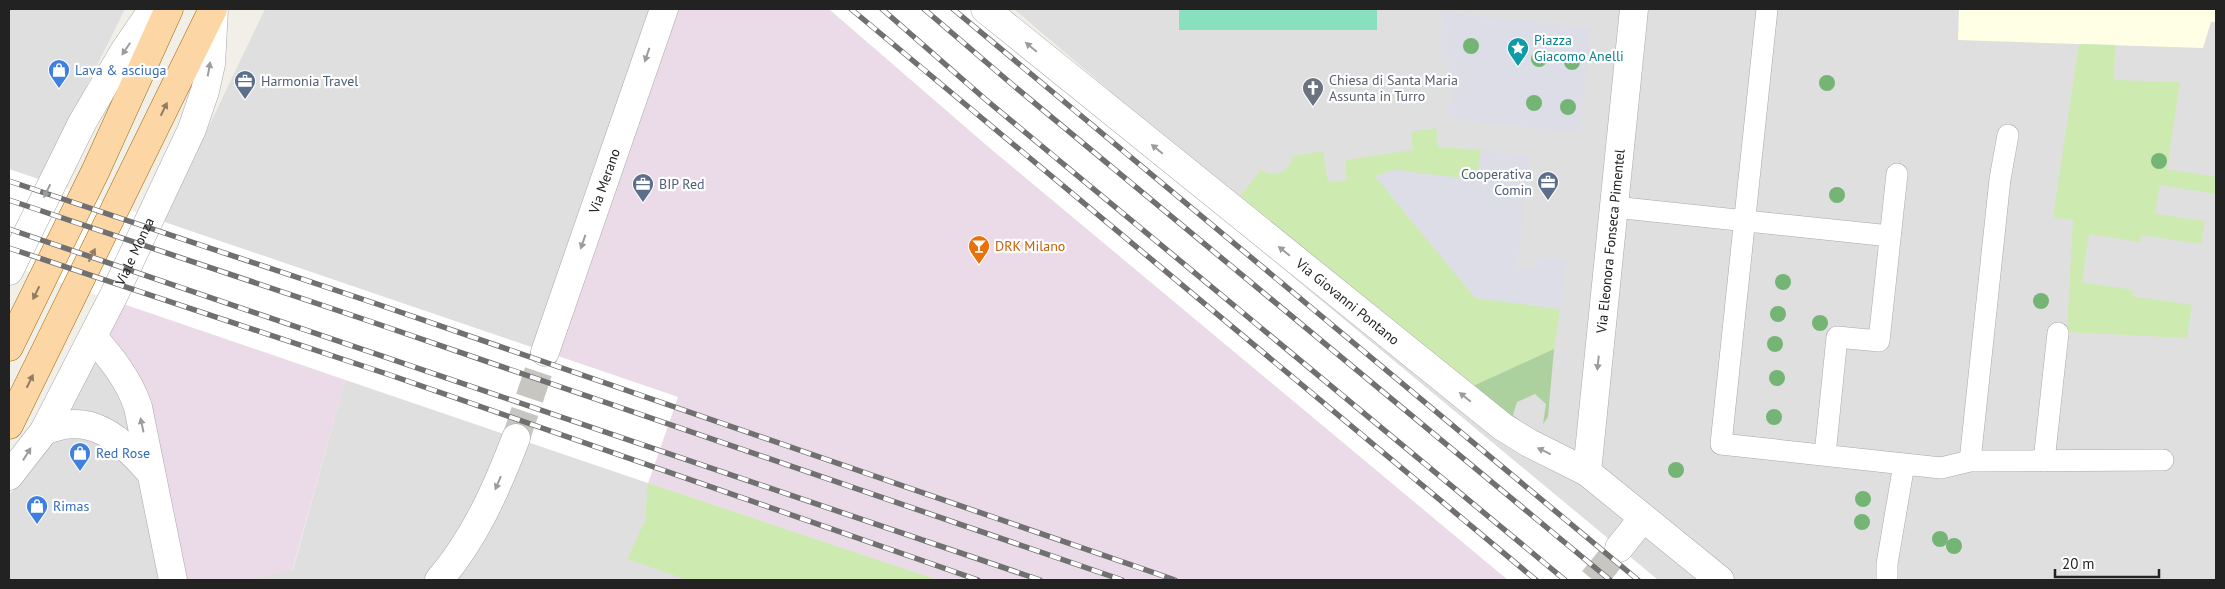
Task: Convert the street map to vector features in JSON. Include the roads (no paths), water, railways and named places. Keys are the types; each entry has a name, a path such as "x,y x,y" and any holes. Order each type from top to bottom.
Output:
{"main road":[{"path":"9,347 96,170 169,9"},
{"name":"Viale Monza","path":"9,425 214,9"}],"street":[{"path":"9,271 77,132 111,73 153,9"},
{"name":"Viale Monza","path":"9,476 44,431 93,337 197,117 211,64 214,9"},
{"name":"Via Merano","path":"545,352 664,9"},
{"name":"Via Giovanni Pontano","path":"985,9 1503,427 1528,444 1587,472 1720,580"},
{"name":"Via Eleonora Fonseca Pimentel","path":"1587,472 1634,9"},
{"path":"93,337 114,362 134,394 142,424 173,580"},
{"path":"44,431 67,424 84,424 103,430 123,444 151,473"},
{"path":"439,580 461,552 484,516 516,438"},
{"path":"1619,548 1642,518"}],"lane":[{"path":"1766,9 1721,444 1941,468 1970,460 2163,460"},
{"path":"1970,460 2000,179 2008,135"},
{"path":"1825,455 1837,337 1879,341 1897,174"},
{"path":"1614,207 1890,236"},
{"path":"2044,461 2058,333"},
{"path":"1887,580 1887,564 1904,464"}],"tunnel":[{"path":"516,438 545,352"},
{"path":"1593,580 1619,548"}],"railway":[{"path":"851,9 1536,580"},
{"path":"882,9 985,99 1565,580"},
{"path":"924,9 1014,86 1610,580"},
{"path":"953,9 1638,580"},
{"path":"9,181 377,304 1175,580"},
{"path":"9,200 372,322 1122,580"},
{"path":"9,229 1040,580"},
{"path":"9,248 393,376 978,580"}],"place":[{"name":"Piazza Giacomo Anelli","path":"1518,67"},
{"name":"Lava & asciuga","path":"59,89"},
{"name":"Harmonia Travel","path":"245,100"},
{"name":"Chiesa di Santa Maria Assunta in Turro","path":"1313,107"},
{"name":"Cooperativa Comin","path":"1548,201"},
{"name":"BIP Red","path":"643,203"},
{"name":"DRK Milano","path":"979,265"},
{"name":"Red Rose","path":"80,472"},
{"name":"Rimas","path":"37,525"}]}
